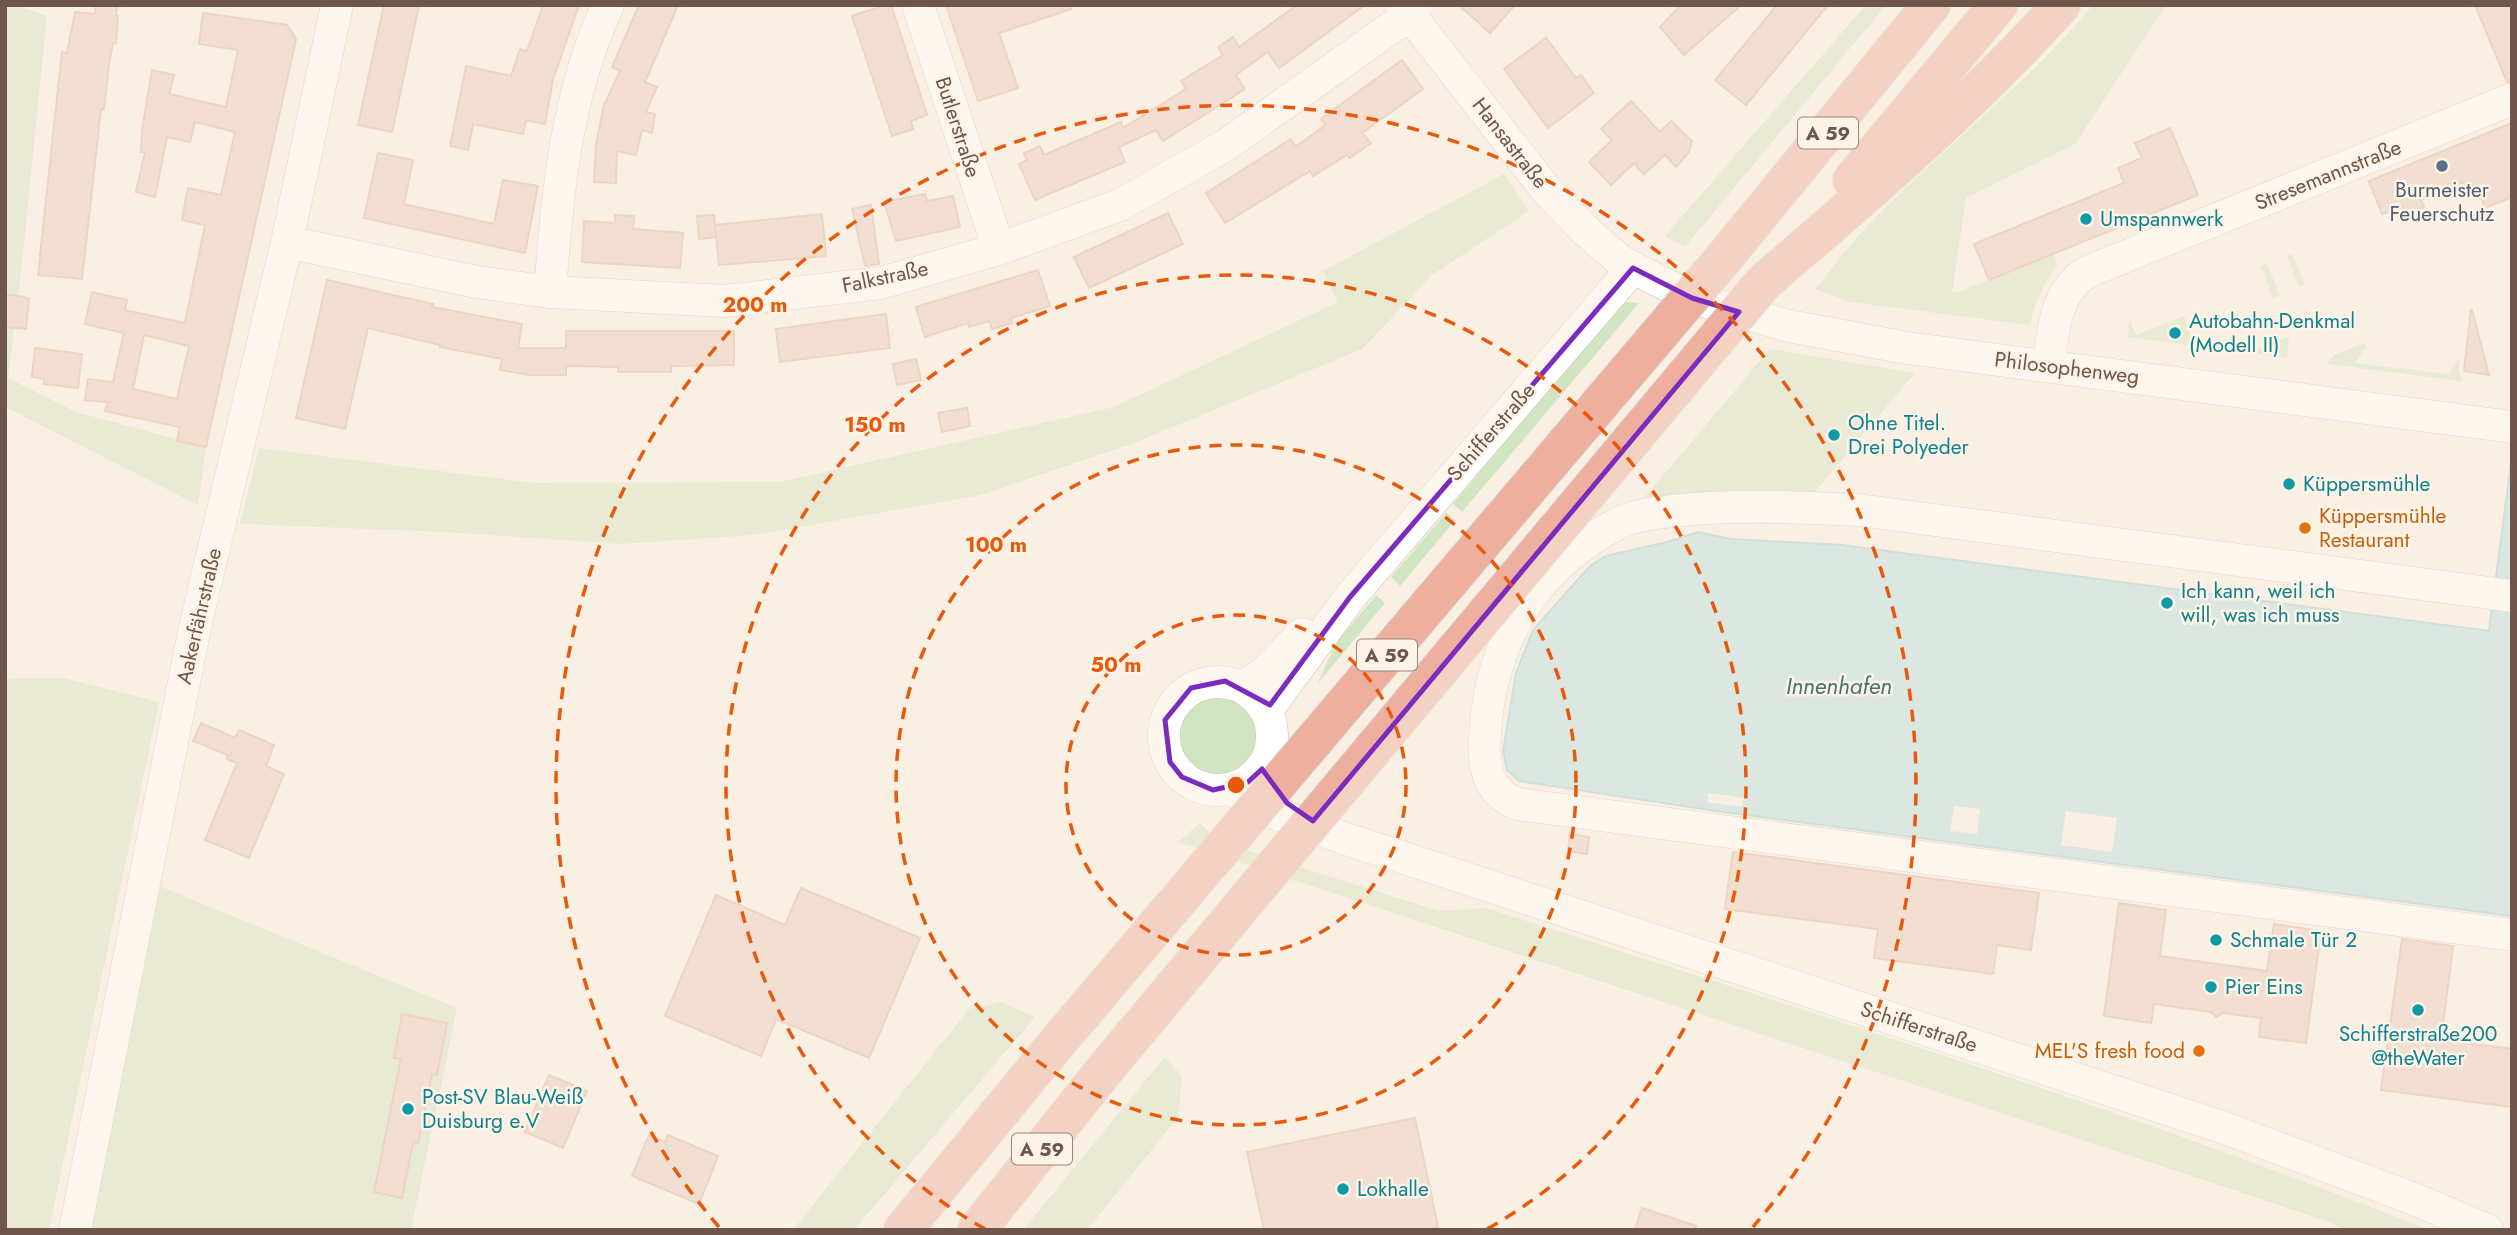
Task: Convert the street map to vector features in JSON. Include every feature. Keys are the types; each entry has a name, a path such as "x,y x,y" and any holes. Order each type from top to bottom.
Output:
{"highway":[{"name":"A 59","path":"902,1230 1723,259 1931,5"},
{"name":"A 59","path":"977,1230 1106,1068 1764,282 1912,111 1998,5"},
{"path":"1764,282 1882,182 2016,55 2061,5"}],"street":[{"name":"Aakerfährstraße","path":"75,1230 195,626 287,242 337,5"},
{"path":"550,292 558,183 568,128 594,35 608,5"},
{"name":"Butlerstraße","path":"918,5 999,249"},
{"name":"Falkstraße","path":"287,242 477,282 550,292 726,301 881,283 999,249 1120,205 1226,145 1409,8"},
{"name":"Hansastraße","path":"1409,8 1548,192 1586,231 1633,268"},
{"name":"Stresemannstraße","path":"2048,366 2059,304 2077,278 2087,272 2512,99"},
{"name":"Philosophenweg","path":"1633,268 1692,298 1789,326 1907,348 2507,427"},
{"name":"Schifferstraße","path":"1267,710 1350,597 1633,268"},
{"path":"2502,595 1859,510 1703,507 1647,514 1618,523 1593,539 1566,560 1536,590 1516,621 1495,670 1487,703 1483,756 1492,785 1499,794 1518,804 2512,935"},
{"name":"Schifferstraße","path":"1350,597 1328,611 1295,640 1263,674 1242,687 1225,681 1211,681 1192,688 1175,702 1166,720 1163,741 1170,762 1182,777 1196,786 1213,790 1231,789 1263,810 1346,839 2222,1127 2414,1199 2487,1230"},
{"path":"1231,789 1248,782 1262,769 1270,752 1273,732 1267,710 1256,696 1242,687"},
{"name":"Schifferstraße","path":"1262,769 1287,803 1305,817 1346,839"}],"highlighted area":[{"path":"1633,268 1692,298 1739,312 1313,821 1287,803 1262,769 1248,782 1213,790 1182,777 1170,762 1165,720 1191,688 1225,681 1270,705 1350,597"}],"green space":[{"path":"5,5 16,5 47,16 8,378 76,412 206,447 198,505 5,407"},
{"path":"1866,5 1886,5 1685,247 1665,236"},
{"path":"2093,5 2166,5 2075,144 1966,198 1952,292 1961,291 2054,255 2057,265 2040,294 2030,325 1851,302 1815,289 1870,223 2015,87"},
{"path":"1504,174 1529,211 1432,275 1362,349 1134,443 981,495 754,535 620,544 445,532 240,524 259,448 533,483 780,482 1114,407 1338,302 1323,271"},
{"path":"2292,254 2305,285 2299,287 2287,256"},
{"path":"2267,264 2280,295 2273,298 2261,266"},
{"path":"1628,302 1639,303 1462,512 1453,504 1620,305"},
{"path":"2184,316 2190,331 2189,341 2234,346 2246,341 2251,351 2289,337 2287,358 2128,337 2129,320 2136,335"},
{"path":"2364,343 2366,347 2355,363 2448,374 2459,359 2462,381 2327,364 2334,355"},
{"path":"1770,349 1915,373 1813,494 1634,510"},
{"path":"1446,513 1455,520 1400,586 1391,577"},
{"path":"1376,595 1385,603 1318,683 1336,643"},
{"path":"63,678 159,702 49,1230 5,1230 5,679"},
{"path":"1217,696 1232,699 1245,707 1253,720 1256,735 1253,750 1245,763 1232,771 1217,774 1202,771 1189,763 1181,750 1178,735 1181,720 1189,707 1202,699"},
{"path":"1200,823 1212,834 1236,847 1439,911 1486,908 1960,1061 2196,1142 2429,1230 2346,1230 2240,1192 1178,842"},
{"path":"159,886 457,1008 411,1230 86,1230"},
{"path":"1001,1002 1035,1017 854,1230 793,1230 969,1009"},
{"path":"1165,1057 1182,1076 1178,1117 1087,1230 1023,1230"}],"water":[{"name":"Innenhafen","path":"2512,455 2512,916 1723,812 1519,781 1507,770 1503,751 1516,673 1533,630 1590,566 1606,556 1698,532 1731,539 1842,545 2489,631"}],"pier":[{"path":"1709,793 1744,798 1742,807 1707,802"},
{"path":"1954,806 1980,809 1977,834 1950,831"},
{"path":"2066,811 2117,818 2112,852 2061,845"}],"building":[{"path":"96,5 117,5 118,16 104,110 101,109 82,279 38,275 62,52 67,53 75,12 95,14"},
{"path":"384,5 419,5 392,132 358,125"},
{"path":"543,5 579,5 553,79 545,124 526,120 523,134 473,124 468,150 450,146 466,66 511,76 520,49 527,51"},
{"path":"639,5 678,5 645,82 657,87 646,112 655,114 652,133 642,130 636,155 617,151 616,183 594,182 596,145 604,105 620,71 612,67"},
{"path":"891,5 927,115 911,121 913,129 892,136 852,16"},
{"path":"946,5 1070,5 1071,9 999,33 1018,88 978,101"},
{"path":"1297,5 1365,5 1279,68 1268,52 1236,75 1245,89 1163,141 1156,130 1119,147 1125,162 1035,200 1019,164 1027,160 1024,153 1040,146 1044,155 1121,122 1123,128 1186,89 1181,81 1223,55 1218,47 1233,37 1239,47"},
{"path":"1459,5 1515,5 1490,33"},
{"path":"1681,5 1741,5 1684,55 1660,27"},
{"path":"1777,5 1828,5 1746,105 1715,80"},
{"path":"2475,5 2512,5 2512,81 2507,82"},
{"path":"203,13 287,25 296,39 206,447 177,441 180,427 105,411 108,402 85,400 88,379 113,382 124,333 85,324 92,292 127,300 125,310 185,323 205,225 182,220 188,188 221,195 235,132 195,122 190,142 167,137 155,197 136,192 145,152 141,152 142,131 152,70 174,75 169,94 226,107 238,50 199,44","holes":["144,335 189,346 177,399 133,389"]},
{"path":"1546,38 1576,78 1581,75 1594,93 1548,128 1504,69"},
{"path":"1402,60 1423,89 1362,133 1371,143 1350,158 1347,155 1313,176 1310,171 1225,223 1206,193 1291,139 1295,147 1326,125 1321,119"},
{"path":"1631,101 1660,132 1671,121 1692,141 1689,152 1676,167 1665,155 1644,174 1634,163 1611,185 1589,162 1612,140 1601,129"},
{"path":"2512,123 2512,197 2485,208 2476,184 2465,188 2463,182 2421,200 2424,207 2405,214 2402,207 2382,214 2369,181"},
{"name":"Umspannwerk","path":"2170,128 2198,195 1989,280 1974,244 2124,183 2118,168 2142,158 2135,143"},
{"path":"378,153 413,160 404,204 494,224 503,180 538,186 525,253 364,218"},
{"path":"925,194 927,201 953,196 960,227 896,241 884,202"},
{"path":"871,205 879,264 865,266 852,209"},
{"path":"1168,213 1183,244 1089,288 1074,257"},
{"path":"822,214 826,256 719,265 715,225"},
{"path":"615,215 634,216 633,229 683,233 680,268 582,262 584,221 615,223"},
{"path":"714,215 716,237 699,239 697,216"},
{"path":"1038,270 1050,306 1011,318 1012,323 992,329 989,321 969,327 968,323 925,337 916,307"},
{"path":"327,280 433,304 432,307 522,324 518,348 566,348 566,331 734,331 734,365 671,366 671,372 618,372 618,367 566,366 566,375 530,375 500,370 502,359 440,347 368,328 345,429 296,418"},
{"path":"5,294 29,298 26,329 5,327"},
{"path":"2472,310 2489,375 2464,371"},
{"path":"886,314 890,348 780,362 776,329"},
{"path":"35,348 82,354 78,388 44,384 44,379 32,377"},
{"path":"916,359 921,380 897,385 893,364"},
{"path":"967,408 970,426 942,432 938,413"},
{"path":"201,723 235,738 239,730 274,745 266,766 284,774 249,858 205,840 237,763 227,759 228,755 193,741"},
{"path":"1570,834 1589,837 1587,854 1568,851"},
{"path":"1733,852 2039,893 2031,950 1997,945 1993,974 1874,958 1878,929 1725,909"},
{"path":"801,888 920,938 869,1058 776,1019 761,1056 665,1016 716,895 785,925"},
{"name":"Pier Eins","path":"2119,903 2166,910 2160,956 2267,971 2274,924 2321,931 2306,1043 2259,1037 2261,1018 2223,1013 2216,1017 2211,1012 2154,1004 2151,1023 2104,1016"},
{"name":"Schifferstraße200 @theWater","path":"2402,939 2453,946 2441,1040 2512,1049 2512,1107 2381,1090"},
{"name":"Post-SV Blau-Weiß Duisburg e.V","path":"402,1014 447,1023 437,1075 432,1074 418,1143 413,1142 402,1198 374,1192 401,1059 394,1058"},
{"path":"549,1075 587,1091 563,1148 525,1132"},
{"name":"Lokhalle","path":"1415,1118 1438,1227 1424,1230 1264,1230 1247,1152"},
{"path":"649,1135 665,1142 668,1135 718,1156 699,1204 632,1176"},
{"path":"1642,1208 1696,1226 1695,1230 1635,1230"}],"place":[{"name":"Burmeister Feuerschutz","path":"2442,166"},
{"name":"Umspannwerk","path":"2086,219"},
{"name":"Autobahn-Denkmal (Modell II)","path":"2175,333"},
{"name":"Ohne Titel. Drei Polyeder","path":"1834,435"},
{"name":"Küppersmühle","path":"2289,484"},
{"name":"Küppersmühle Restaurant","path":"2305,528"},
{"name":"Ich kann, weil ich will, was ich muss","path":"2167,603"},
{"name":"Schmale Tür 2","path":"2216,940"},
{"name":"Pier Eins","path":"2211,987"},
{"name":"Schifferstraße200 @theWater","path":"2418,1010"},
{"name":"MEL'S fresh food","path":"2199,1051"},
{"name":"Post-SV Blau-Weiß Duisburg e.V","path":"408,1109"},
{"name":"Lokhalle","path":"1343,1189"}]}
